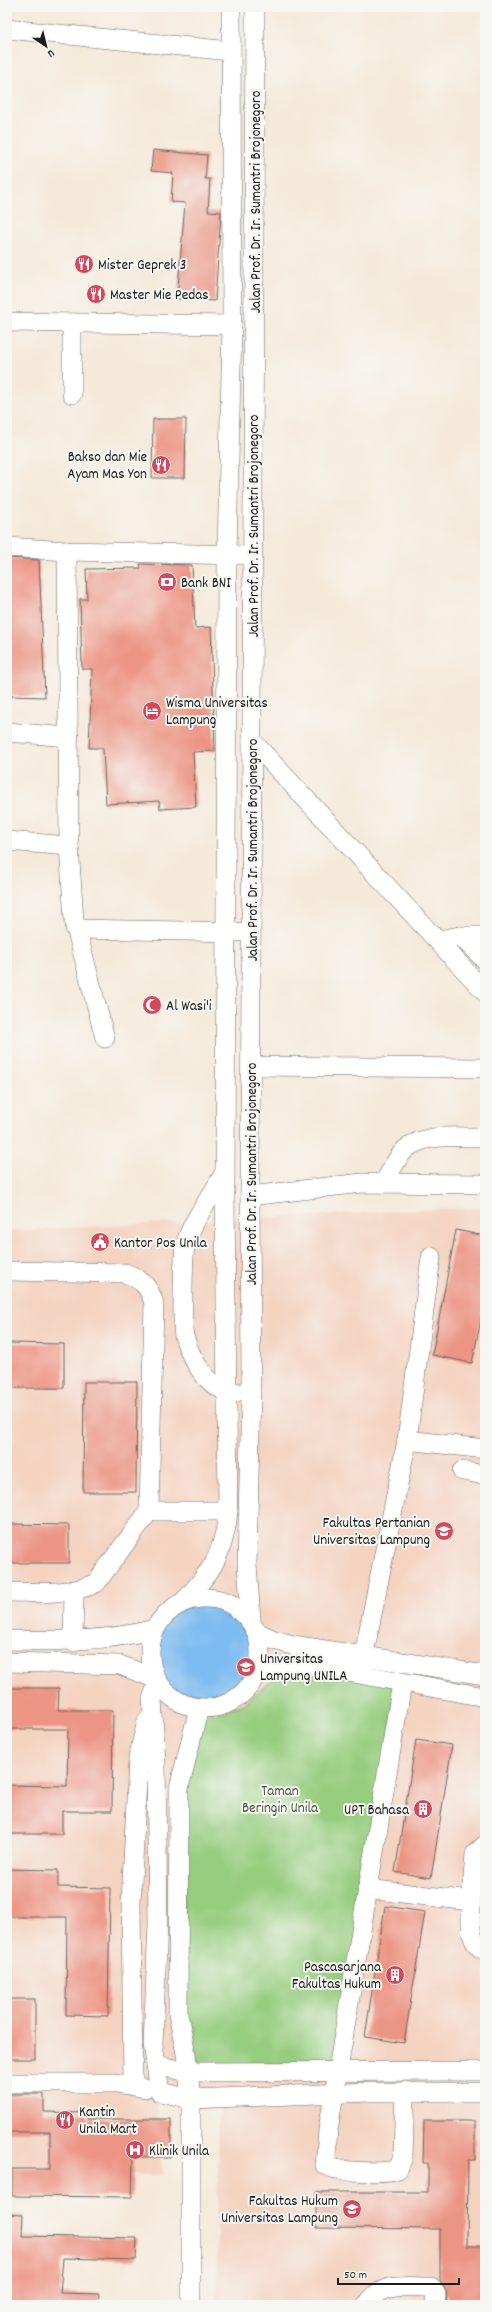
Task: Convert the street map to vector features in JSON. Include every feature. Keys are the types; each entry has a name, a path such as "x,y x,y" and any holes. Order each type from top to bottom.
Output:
{"street":[{"path":"231,12 255,12"},
{"name":"Jalan Prof. Dr. Ir. Sumantri Brojonegoro","path":"184,1601 200,1584 218,1557 226,1529 228,1511 225,1171 227,554 232,325 231,12"},
{"name":"Jalan Prof. Dr. Ir. Sumantri Brojonegoro","path":"254,1626 247,1564 252,1392 250,1196 255,12"},
{"path":"7,29 231,51"},
{"path":"7,322 232,325"},
{"path":"72,323 72,394"},
{"path":"7,547 67,551 253,554"},
{"path":"67,551 69,846 75,929 105,1038"},
{"path":"7,732 69,737"},
{"path":"252,741 485,992"},
{"path":"7,842 69,846"},
{"path":"75,929 251,933"},
{"path":"438,940 460,936 485,936"},
{"path":"460,936 484,959"},
{"path":"251,1066 485,1068"},
{"path":"384,1183 404,1149 417,1141 438,1138 485,1137"},
{"path":"225,1171 197,1218 185,1248 184,1334 198,1368 221,1389 228,1385 252,1392"},
{"path":"250,1196 336,1186 384,1183 485,1184"},
{"path":"362,1673 364,1654 407,1440 431,1257"},
{"path":"7,1271 126,1273 139,1279 150,1291 154,1302 149,1511 96,1583 74,1590 7,1592"},
{"path":"407,1440 485,1450"},
{"path":"462,1471 485,1475"},
{"path":"149,1511 228,1511"},
{"path":"73,1642 74,1590"},
{"path":"160,2092 156,2065 154,2029 158,1923 155,1687 150,1662 150,1645 154,1629 172,1608 184,1601 209,1597 232,1604 254,1626 274,1640 485,1675"},
{"path":"7,1662 120,1665 182,1704 199,1708 221,1706 242,1695 256,1676 260,1662 261,1646 254,1626"},
{"path":"7,1640 73,1642 121,1636 154,1629"},
{"path":"256,1676 275,1668 309,1665 362,1673 402,1683 485,1697"},
{"path":"402,1683 334,2093 325,2164 336,2168 382,2171 395,2170 401,2164 405,2091"},
{"path":"133,2084 131,1904 138,1759 155,1687"},
{"path":"191,2305 191,2099 178,2014 179,1788 199,1708"},
{"path":"485,1845 475,1854 471,1901 472,1940 477,1947 485,1951"},
{"path":"367,1889 471,1901"},
{"path":"156,2065 188,2072 485,2071"},
{"path":"7,2082 133,2084 191,2099 405,2091 485,2092"},
{"path":"367,2305 372,2297 385,2288 431,2287 436,2294 435,2305"}],"shaded area":[{"name":"Universitas Lampung UNILA","path":"485,1208 485,2305 216,2305 219,2110 157,2102 162,2175 7,2174 7,1231"}],"green space":[{"name":"Taman Beringin Unila","path":"342,1672 397,1686 338,2067 200,2069 187,2053 181,1790 199,1715 221,1712 245,1703 278,1675"},
{"path":"475,1840 485,1841 485,1942 466,1941"}],"water":[{"path":"204,1604 214,1605 232,1612 246,1626 253,1644 253,1664 246,1682 232,1696 214,1703 204,1704 194,1703 176,1696 162,1682 155,1664 154,1654 155,1644 162,1626 176,1612 194,1605"}],"building":[{"path":"153,150 207,155 205,179 210,179 208,211 221,212 215,301 177,299 185,203 171,202 173,173 151,171"},
{"path":"153,419 186,419 185,478 152,478"},
{"path":"7,558 39,560 45,697 7,696"},
{"path":"140,564 192,565 195,628 211,627 215,751 193,752 196,807 160,809 159,801 106,804 103,748 89,748 92,669 82,669 80,599 87,599 86,569 141,568"},
{"path":"456,1230 485,1236 485,1300 472,1363 432,1355"},
{"path":"9,1343 64,1344 64,1388 9,1388"},
{"path":"84,1382 137,1382 136,1492 83,1492"},
{"path":"7,1524 69,1525 69,1563 7,1563"},
{"path":"7,1688 59,1688 58,1710 113,1710 112,1811 62,1811 62,1834 7,1834 7,1785 67,1786 68,1729 7,1729"},
{"name":"UPT Bahasa","path":"416,1740 452,1745 431,1878 395,1872"},
{"path":"7,1869 58,1870 58,1887 110,1888 108,2016 66,2015 67,1917 7,1917"},
{"name":"Pascasarjana Fakultas Hukum","path":"385,1906 425,1912 404,2043 365,2037"},
{"path":"7,1999 35,1999 35,2059 7,2059"},
{"path":"7,2094 44,2094 44,2112 87,2113 87,2119 171,2119 171,2157 133,2157 132,2197 12,2196 12,2169 50,2169 50,2132 7,2132"},
{"path":"424,2121 475,2121 475,2160 468,2160 467,2246 485,2246 485,2305 446,2305 447,2294 440,2280 440,2229 316,2228 316,2192 428,2192 428,2163 423,2163"},
{"path":"7,2214 23,2215 22,2236 137,2238 136,2260 63,2258 60,2293 99,2294 98,2305 7,2305"}],"place":[{"name":"Mister Geprek 3","path":"84,264"},
{"name":"Master Mie Pedas","path":"96,294"},
{"name":"Bakso dan Mie Ayam Mas Yon","path":"161,465"},
{"name":"Bank BNI","path":"167,582"},
{"name":"Wisma Universitas Lampung","path":"152,711"},
{"name":"Al Wasi'i","path":"152,1005"},
{"name":"Kantor Pos Unila","path":"100,1242"},
{"name":"Fakultas Pertanian Universitas Lampung","path":"444,1531"},
{"name":"Universitas Lampung UNILA","path":"246,1667"},
{"name":"UPT Bahasa","path":"423,1809"},
{"name":"Pascasarjana Fakultas Hukum","path":"395,1975"},
{"name":"Kantin Unila Mart","path":"65,2120"},
{"name":"Klinik Unila","path":"135,2150"},
{"name":"Fakultas Hukum Universitas Lampung","path":"352,2209"}]}
